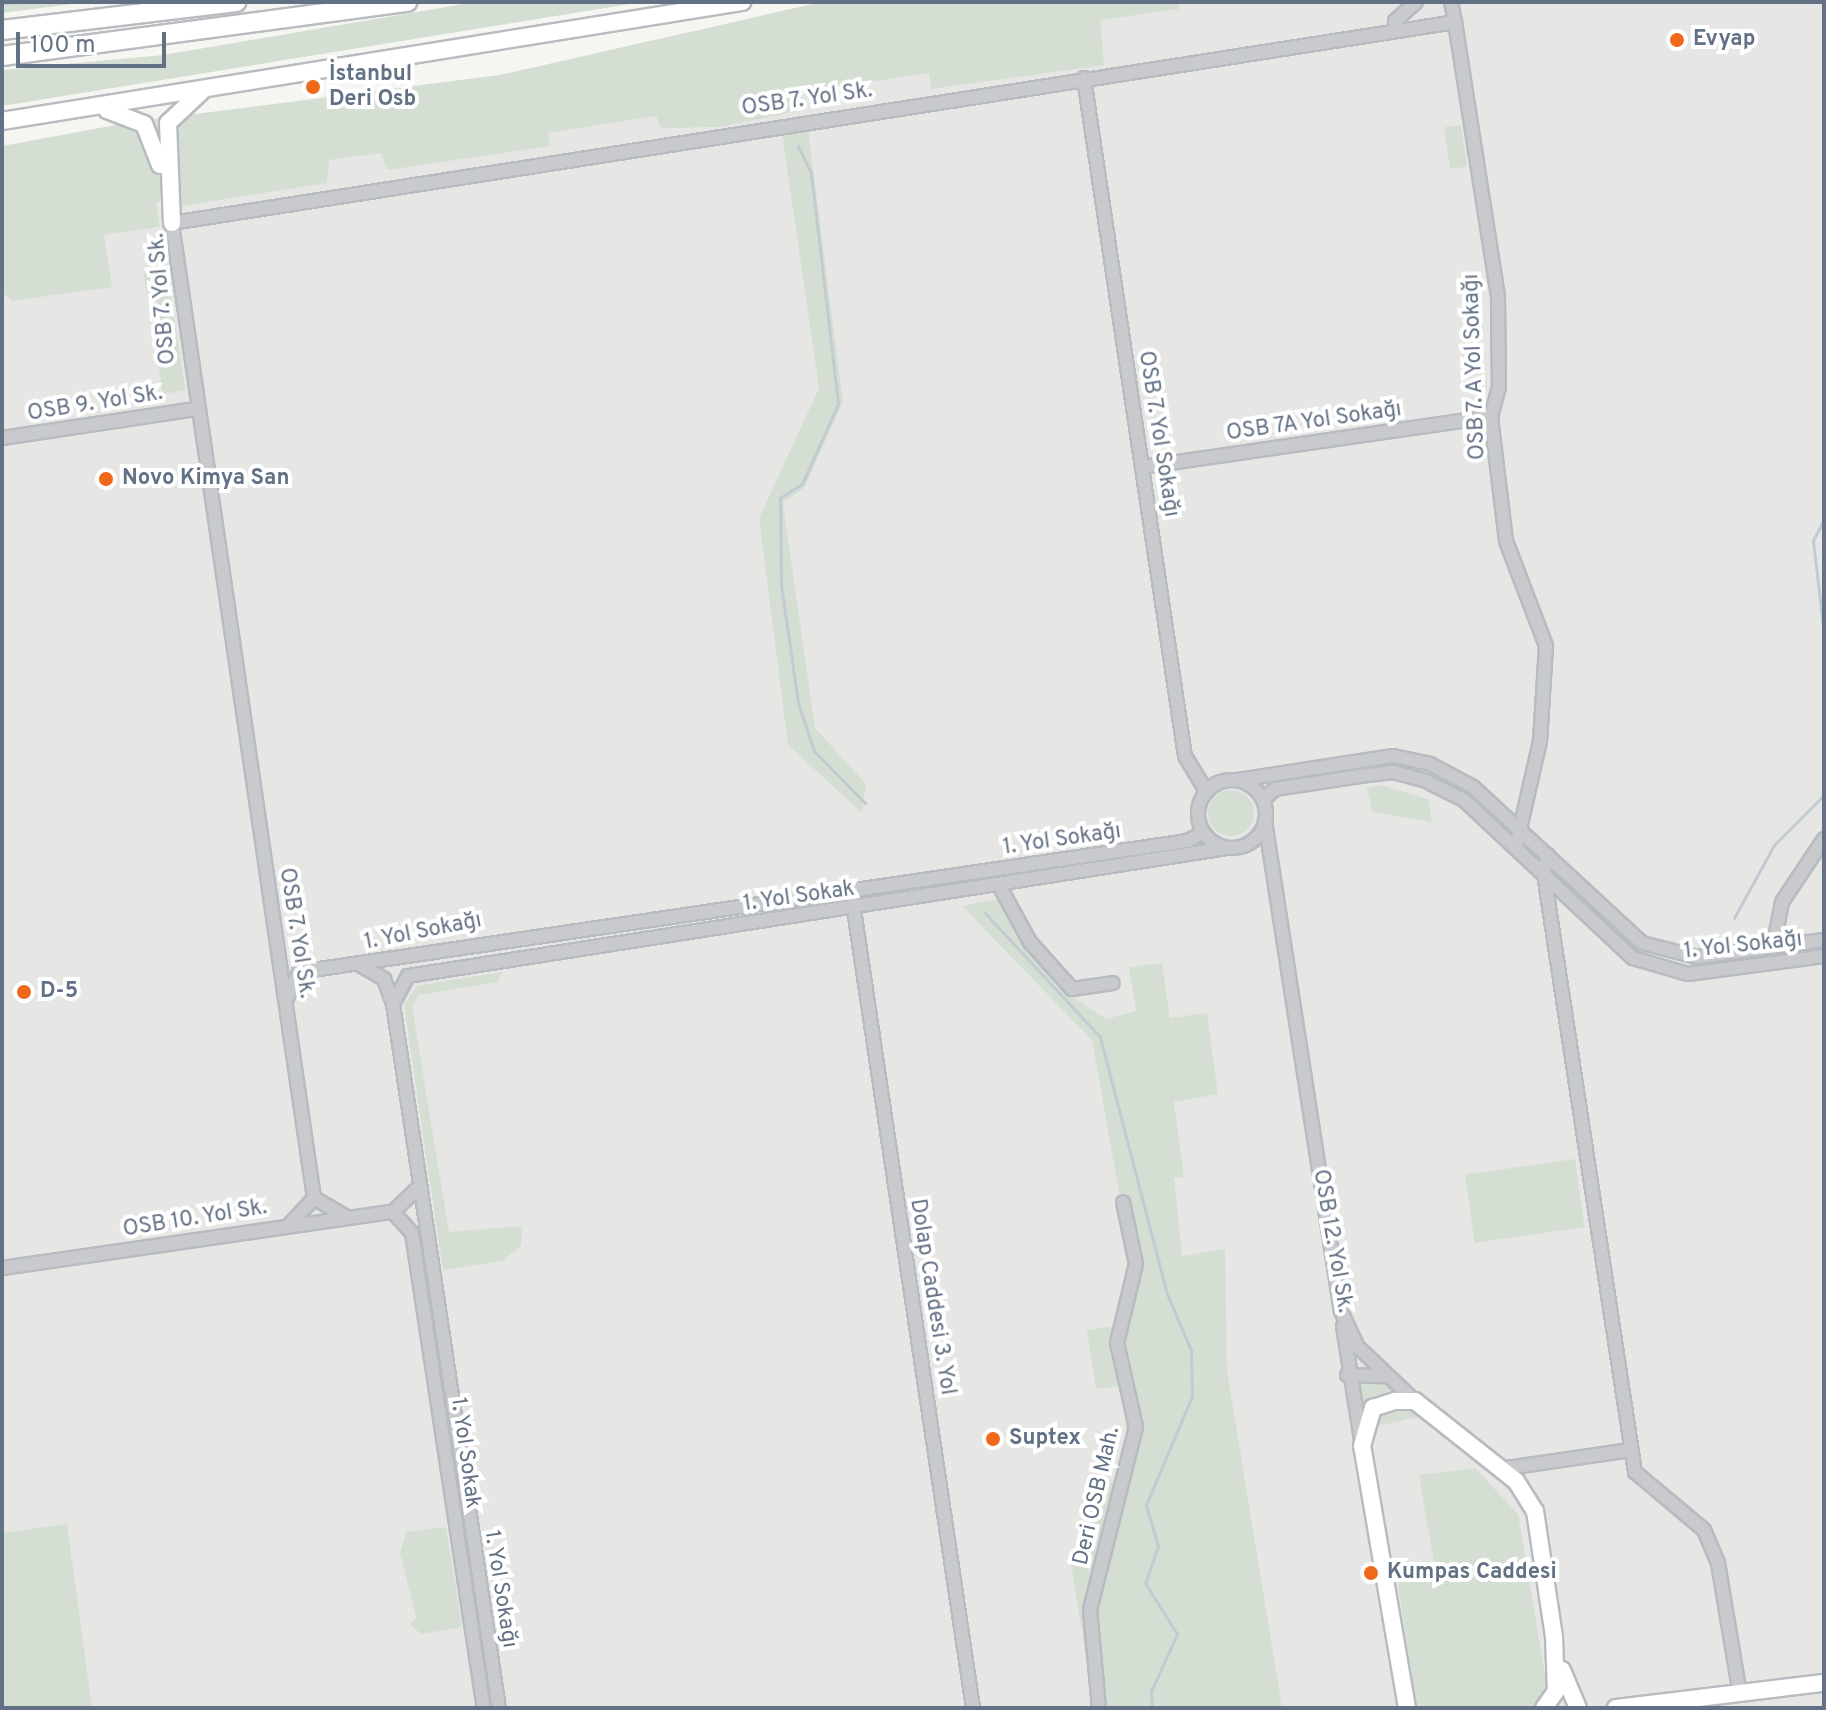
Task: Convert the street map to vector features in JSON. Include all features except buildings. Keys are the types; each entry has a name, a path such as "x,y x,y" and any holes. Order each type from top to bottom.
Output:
{"highway":[{"path":"2,30 236,2"},
{"path":"2,56 407,2"}],"main road":[{"path":"2,121 98,109 742,2"},
{"path":"172,223 168,123 178,107 211,88"},
{"path":"98,109 134,117 150,132 172,223"},
{"path":"1407,1708 1398,1671 1362,1446 1373,1408 1415,1401"},
{"name":"OSB 12. Yol Sk.","path":"1415,1401 1500,1469 1535,1511 1554,1637"},
{"path":"1554,1637 1573,1705"},
{"path":"1544,1708 1556,1691 1554,1637"},
{"path":"1398,1671 1399,1708"},
{"path":"1616,1708 1824,1683"}],"street":[{"path":"1396,30 1395,21 1416,2"},
{"name":"OSB 7. A Yol Sokağı","path":"1451,2 1498,297 1499,387 1491,417 1506,541 1546,646 1540,741 1516,847"},
{"path":"1084,78 1455,22"},
{"name":"OSB 7. Yol Sk.","path":"314,1198 195,409 172,223 1084,78"},
{"name":"OSB 7. Yol Sokağı","path":"1084,78 1185,756 1206,791"},
{"name":"OSB 9. Yol Sk.","path":"2,438 195,409"},
{"name":"OSB 7A Yol Sokağı","path":"1142,467 1491,417"},
{"path":"1238,780 1263,800 1265,821 1253,841 1227,848 1203,833 1197,811 1206,791 1238,780 1393,756 1430,764 1473,787 1642,943 1697,957 1824,940"},
{"name":"1. Yol Sokağı","path":"1263,800 1303,783 1393,772 1464,800 1633,958 1667,973 1824,956"},
{"name":"OSB 12. Yol Sk.","path":"1265,821 1274,861 1341,1311 1352,1340 1385,1377 1415,1401"},
{"name":"1. Yol Sokağı","path":"357,964 851,892 1203,833"},
{"path":"1773,948 1782,902 1824,839"},
{"path":"1253,841 1274,861"},
{"name":"1. Yol Sokak","path":"393,1004 408,976 854,910 1227,848"},
{"path":"1548,855 1544,874 1631,1450 1642,1484 1704,1530 1718,1563 1740,1694"},
{"path":"1000,887 1030,942 1072,989 1113,983"},
{"name":"Dolap Caddesi 3. Yol","path":"851,892 973,1708"},
{"path":"278,958 299,972 357,964"},
{"name":"1. Yol Sokağı","path":"357,964 384,979 393,1004 420,1186 425,1276 499,1708"},
{"path":"286,999 299,972"},
{"path":"393,1212 420,1186"},
{"path":"288,1226 314,1198 345,1216"},
{"name":"Deri OSB Mah.","path":"1099,1708 1090,1610 1136,1427 1117,1343 1136,1264 1123,1202"},
{"name":"1. Yol Sokak","path":"393,1212 412,1233 425,1276 484,1708"},
{"name":"OSB 10. Yol Sk.","path":"2,1268 345,1216 393,1212"},
{"path":"1341,1311 1347,1375 1362,1446"},
{"path":"1347,1375 1385,1377"},
{"path":"1500,1469 1631,1450"}],"shaded area":[{"path":"2,2 88,2 2,13"},
{"path":"476,2 642,2 2,106 2,70 163,55"},
{"path":"822,2 1824,2 1824,1708 2,1708 2,262 130,152 319,99 500,75"},
{"path":"822,2 1179,2 1179,9 1100,20 1104,65 931,89 929,73 802,92 803,110 719,127 661,128 656,116 548,133 550,146 387,170 381,153 329,160 327,183 182,206 180,196 156,202 160,227 104,235 112,287 11,301 2,291 2,146 132,122 500,75"},
{"path":"1461,125 1467,167 1450,169 1444,127"},
{"path":"808,130 843,402 804,488 783,503 815,728 866,784 862,813 788,745 759,518 819,388 782,134"},
{"path":"166,267 186,390 163,394 143,271"},
{"path":"1380,785 1428,799 1432,822 1372,812 1367,788"},
{"path":"1231,790 1247,797 1254,813 1247,829 1231,836 1215,829 1208,813 1215,797"},
{"path":"998,899 1057,987 1106,1019 1136,1011 1129,967 1162,963 1170,1018 1207,1013 1218,1094 1174,1102 1184,1177 1174,1178 1182,1256 1225,1249 1227,1370 1282,1708 1094,1708 1071,1563 1090,1548 1081,1499 1109,1486 1130,1457 1120,1386 1096,1389 1087,1330 1115,1326 1133,1271 1092,1040 962,906"},
{"path":"502,972 498,982 419,995 412,1007 449,1232 522,1226 521,1245 503,1261 443,1270 404,1005 417,986"},
{"path":"1575,1159 1585,1227 1475,1243 1465,1174"},
{"path":"1361,1374 1392,1389 1369,1401 1359,1416 1354,1389"},
{"path":"1409,1406 1424,1416 1372,1427 1383,1408"},
{"path":"1475,1468 1518,1514 1548,1693 1543,1706 1416,1708 1397,1576 1435,1569 1419,1475"},
{"path":"67,1524 92,1708 2,1708 2,1533"},
{"path":"446,1527 462,1627 421,1634 410,1624 416,1617 400,1553 406,1532"}],"waterway":[{"path":"2,3 18,2"},
{"path":"798,146 811,173 838,404 802,484 780,498 781,585 798,703 814,751 865,803"},
{"path":"1824,519 1813,541 1824,634"},
{"path":"1734,918 1774,845 1824,795"},
{"path":"984,912 1100,1037 1167,1294 1191,1350 1192,1396 1146,1505 1158,1546 1145,1583 1177,1634 1151,1691 1152,1708"}],"place":[{"name":"Evyap","path":"1677,40"},
{"name":"İstanbul Deri Osb","path":"313,87"},
{"name":"Novo Kimya San","path":"106,479"},
{"name":"D-5","path":"24,992"},
{"name":"Suptex","path":"993,1439"},
{"name":"Kumpas Caddesi","path":"1371,1573"}]}
